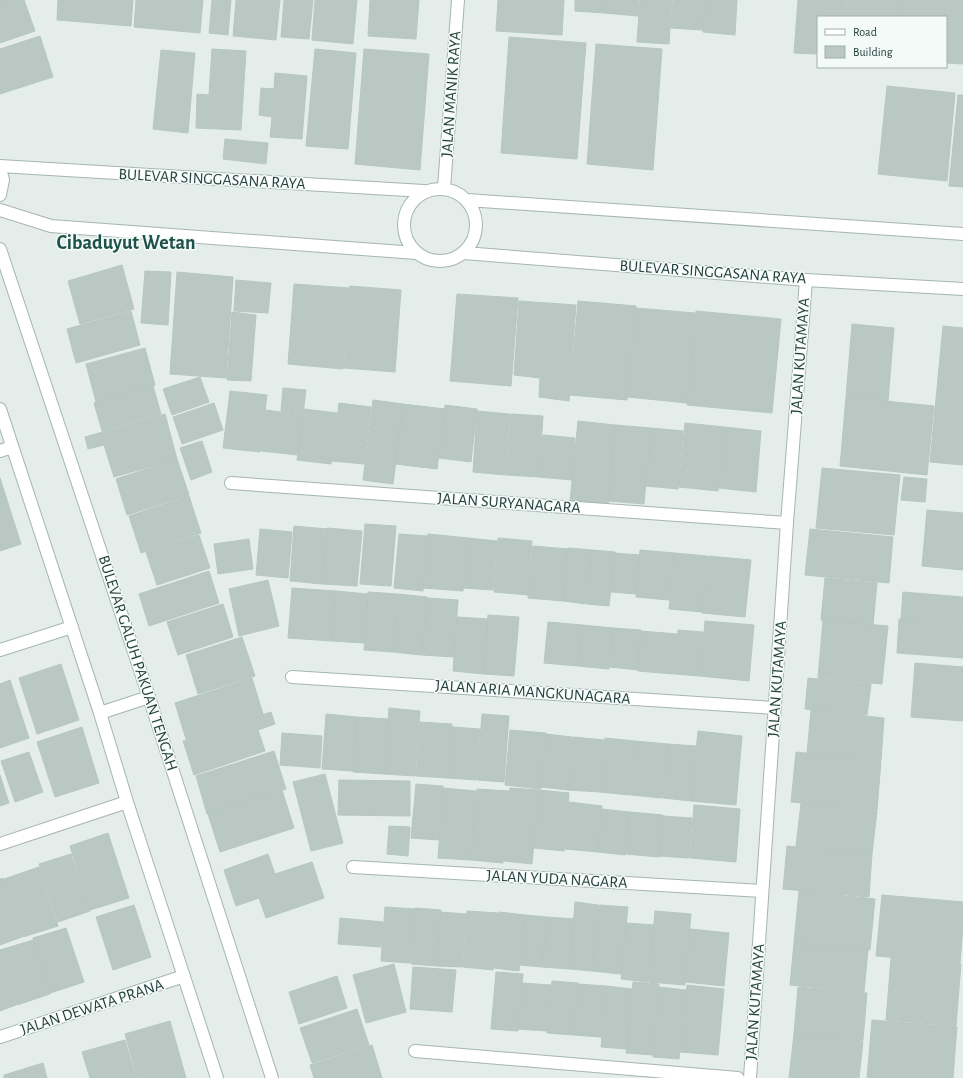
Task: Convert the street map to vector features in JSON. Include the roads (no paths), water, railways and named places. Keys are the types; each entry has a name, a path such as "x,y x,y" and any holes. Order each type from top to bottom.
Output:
{"street":[{"name":"JALAN MANIK RAYA","path":"444,188 458,0"},
{"path":"0,167 3,180 0,195"},
{"name":"BULEVAR SINGGASANA RAYA","path":"0,167 424,191"},
{"path":"416,253 406,239 403,220 410,203 424,191 444,188 467,200 963,234"},
{"path":"0,210 52,226 416,253 432,261 449,261 464,253 475,237 476,217 467,200"},
{"name":"BULEVAR GALUH PAKUAN TENGAH","path":"0,249 149,697 272,1078"},
{"name":"BULEVAR SINGGASANA RAYA","path":"464,253 806,280 963,290"},
{"name":"JALAN KUTAMAYA","path":"750,1078 787,523 806,280"},
{"path":"0,409 100,713 127,802 217,1078"},
{"path":"0,451 12,447"},
{"name":"JALAN SURYANAGARA","path":"231,483 787,523"},
{"path":"0,650 72,627"},
{"name":"JALAN ARIA MANGKUNAGARA","path":"292,677 775,708"},
{"path":"100,713 149,697"},
{"path":"0,844 127,802"},
{"name":"JALAN YUDA NAGARA","path":"353,867 762,890"},
{"name":"JALAN DEWATA PRANA","path":"0,1037 184,976"},
{"path":"416,1051 738,1078"}],"district":[{"name":"Cibaduyut Wetan","path":"126,243"}]}
